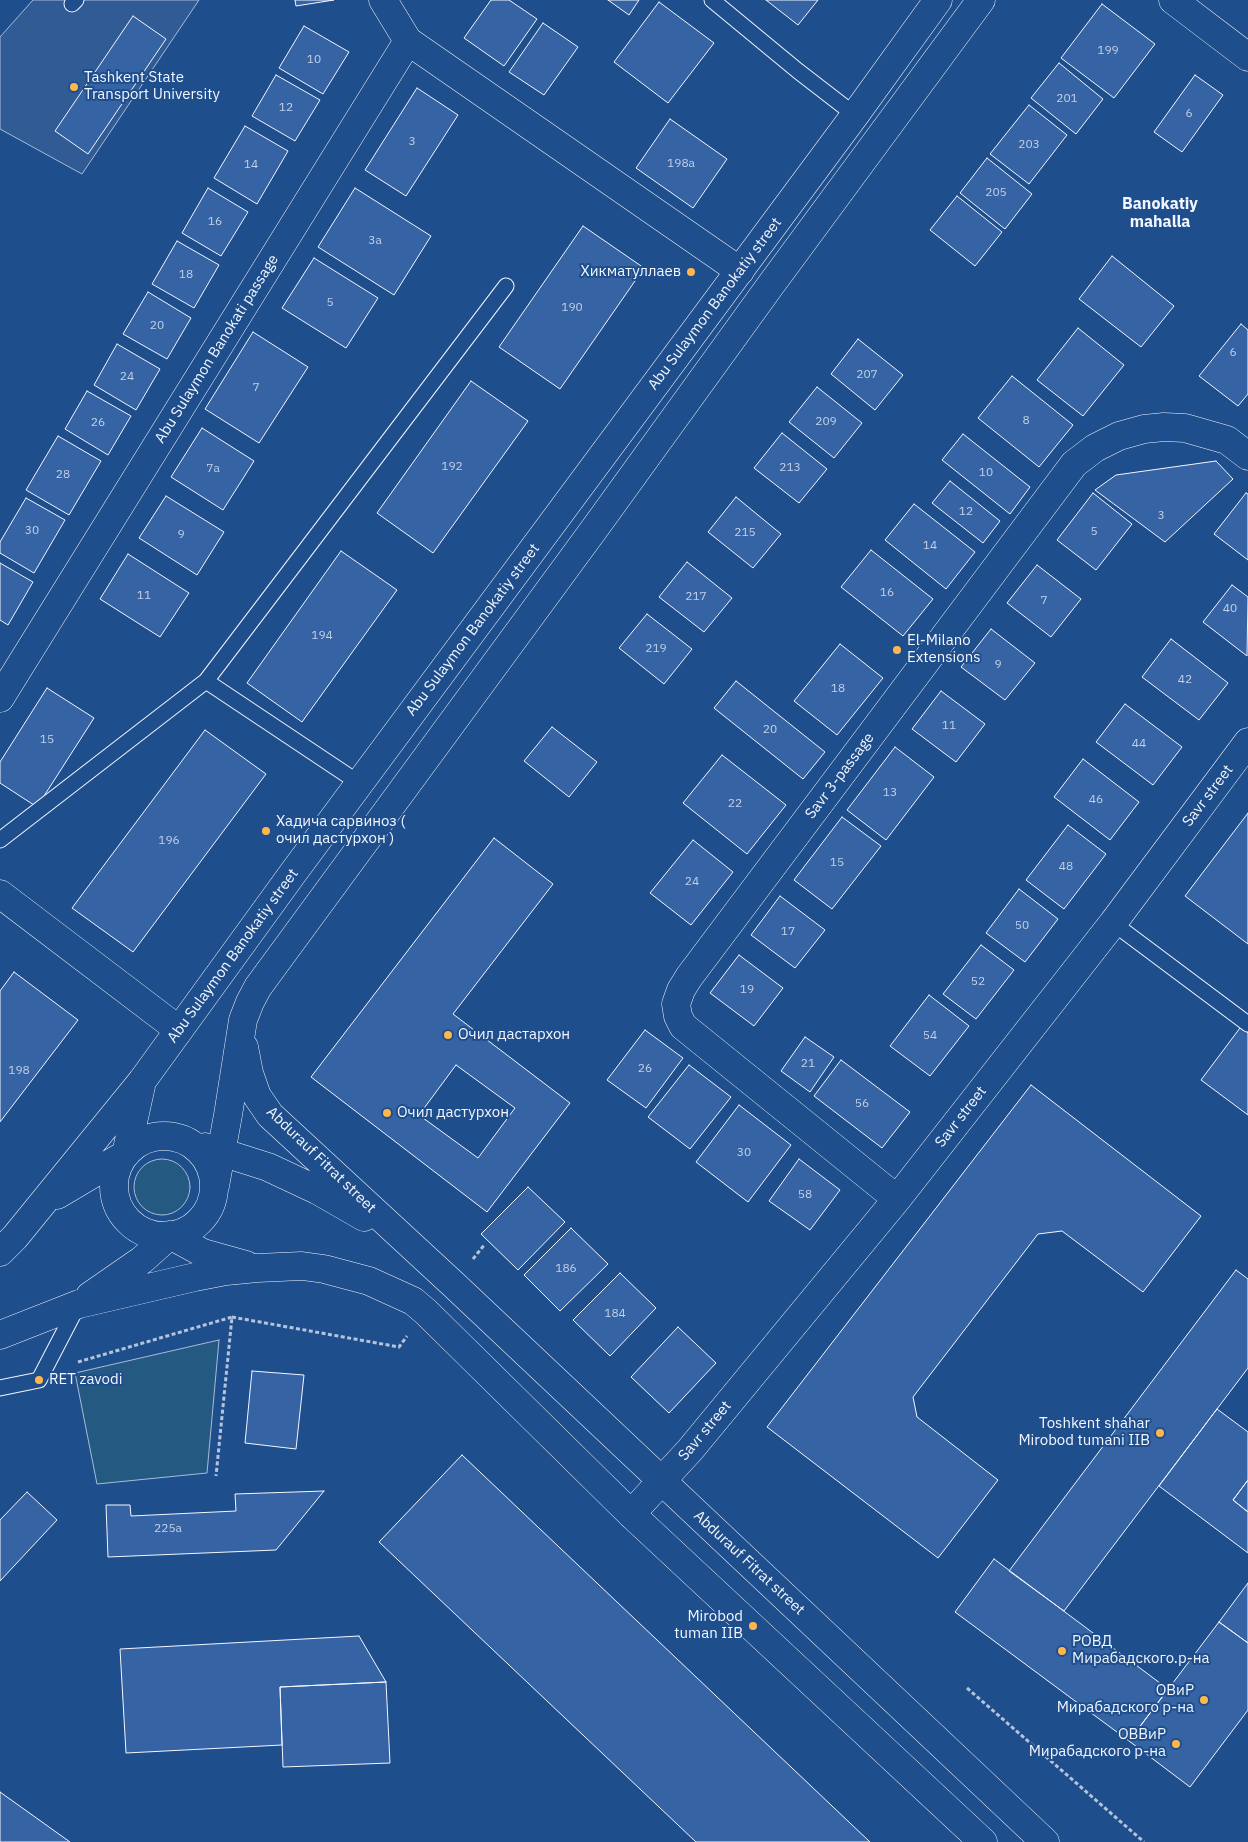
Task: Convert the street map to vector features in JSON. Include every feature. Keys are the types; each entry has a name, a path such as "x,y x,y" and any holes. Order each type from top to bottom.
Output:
{"main road":[{"path":"383,0 408,41 740,271"},
{"name":"Abu Sulaymon Banokatiy street","path":"0,1252 15,1237 142,1081 359,783 740,271 938,0"},
{"path":"142,1081 126,1154 118,1166 114,1181 115,1196 120,1210 129,1222 155,1236 170,1236 185,1232 197,1224 206,1213 212,1200 243,1020 258,987 981,0"},
{"path":"1172,0 1248,58"},
{"name":"Abu Sulaymon Banokati passage","path":"0,698 408,41"},
{"name":"Savr 3-passage","path":"897,1199 683,1026 678,1016 676,1004 681,990 689,976 1074,464 1095,448 1119,436 1144,429 1164,427 1185,428 1213,435 1226,440 1248,456"},
{"name":"Savr street","path":"631,1514 690,1450 897,1199 1113,923 1248,742"},
{"path":"0,894 179,1030"},
{"name":"Abdurauf Fitrat street","path":"243,1020 244,1047 249,1073 257,1096 270,1115 453,1284 1045,1842"},
{"path":"41,1204 126,1154 138,1144 152,1138 166,1136 181,1139 195,1146 205,1157 212,1171 215,1186"},
{"name":"Abdurauf Fitrat street","path":"181,1139 268,1167 318,1190 367,1219 412,1251 453,1284"},
{"path":"170,1236 203,1253 257,1268"},
{"path":"79,1304 142,1260 170,1236"},
{"path":"0,1336 79,1304 195,1277 257,1268 302,1266 324,1269 346,1274 390,1290 412,1301 426,1312 631,1514 983,1842"}],"lane":[{"path":"712,0 855,115"},
{"path":"0,840 206,681 506,286"},
{"path":"206,681 359,783"},
{"path":"1113,923 1248,1024"},
{"path":"0,1388 40,1380 79,1304"}],"path":[{"path":"216,1476 232,1317"},
{"path":"69,1365 232,1317 399,1347"},
{"path":"967,1688 1144,1842"}],"shaded area":[{"name":"Tashkent State Transport University","path":"33,0 199,0 82,174 0,129 0,37"},
{"path":"156,1159 168,1159 178,1163 186,1171 190,1187 186,1203 178,1211 168,1215 156,1215 146,1211 138,1203 134,1193 134,1181 138,1171 146,1163"},
{"path":"219,1340 207,1473 97,1484 75,1373"}],"building":[{"path":"295,0 334,0 296,6"},
{"path":"491,0 509,0 537,19 504,66 464,38"},
{"path":"608,0 639,0 629,15"},
{"path":"766,0 818,0 798,25"},
{"path":"659,2 714,43 668,103 614,62"},
{"path":"1102,4 1155,44 1114,98 1061,58"},
{"path":"133,16 166,39 88,154 55,131"},
{"path":"543,23 578,47 544,95 509,72"},
{"path":"304,26 349,52 323,94 279,68"},
{"path":"1059,63 1103,99 1076,134 1031,98"},
{"path":"276,75 320,100 295,141 252,116"},
{"path":"1195,75 1223,95 1182,152 1154,132"},
{"path":"417,88 458,115 406,196 365,170"},
{"path":"1029,105 1067,135 1029,184 990,154"},
{"path":"670,119 727,159 693,208 636,168"},
{"path":"245,126 288,151 257,204 214,178"},
{"path":"987,158 1032,194 1005,229 960,193"},
{"path":"208,188 248,212 221,256 182,233"},
{"path":"355,188 431,236 394,295 318,247"},
{"path":"957,196 1002,232 975,266 930,230"},
{"path":"583,226 644,268 560,389 499,347"},
{"path":"177,241 219,265 194,308 152,284"},
{"path":"1112,256 1174,306 1141,347 1079,299"},
{"path":"314,258 378,298 346,348 282,308"},
{"path":"148,292 191,318 167,359 123,334"},
{"path":"1241,324 1248,330 1248,394 1238,406 1199,376"},
{"path":"1078,328 1124,365 1083,416 1037,380"},
{"path":"253,332 308,367 259,443 205,409"},
{"path":"858,339 903,375 875,410 831,374"},
{"path":"117,344 160,369 136,410 94,385"},
{"path":"1012,376 1073,425 1039,467 978,418"},
{"path":"471,381 528,421 433,553 377,513"},
{"path":"817,387 862,423 834,458 789,422"},
{"path":"87,391 131,416 108,455 65,429"},
{"path":"202,428 254,461 223,510 171,477"},
{"path":"782,433 827,469 799,503 754,468"},
{"path":"963,434 1030,487 1010,514 942,460"},
{"path":"58,436 101,461 69,515 26,490"},
{"path":"1216,461 1233,479 1165,542 1095,490 1116,475"},
{"path":"950,481 1000,521 983,543 932,503"},
{"path":"1093,493 1132,524 1096,570 1057,540"},
{"path":"1246,493 1248,494 1248,560 1214,534"},
{"path":"166,496 224,532 197,575 139,538"},
{"path":"736,497 781,534 753,568 708,532"},
{"path":"26,498 65,520 34,573 0,553 0,542"},
{"path":"914,504 975,552 946,589 885,540"},
{"path":"871,550 933,599 903,636 841,587"},
{"path":"341,551 397,590 302,722 247,683"},
{"path":"128,554 189,593 160,637 100,599"},
{"path":"687,562 732,598 704,632 659,597"},
{"path":"0,563 33,582 8,625 0,620"},
{"path":"1037,565 1081,599 1051,637 1007,603"},
{"path":"1232,585 1248,597 1247,656 1203,622"},
{"path":"647,614 692,649 664,684 619,648"},
{"path":"991,629 1035,663 1005,700 961,667"},
{"path":"1171,639 1228,683 1199,720 1142,677"},
{"path":"840,644 883,678 837,735 794,701"},
{"path":"736,681 825,752 803,779 714,708"},
{"path":"47,688 94,718 37,807 0,783 0,762"},
{"path":"941,691 985,724 956,762 912,729"},
{"path":"1125,704 1182,747 1153,785 1096,742"},
{"path":"552,727 597,762 569,797 524,761"},
{"path":"205,730 266,774 133,952 72,908"},
{"path":"895,747 934,777 886,840 847,810"},
{"path":"722,755 786,805 747,854 683,803"},
{"path":"1083,759 1139,802 1110,840 1054,797"},
{"path":"1248,813 1248,944 1185,896"},
{"path":"842,817 881,846 832,909 794,880"},
{"path":"1068,825 1106,854 1064,909 1026,880"},
{"path":"494,838 553,884 453,1014 570,1103 487,1212 311,1077","holes":["456,1065 515,1108 478,1158 419,1115"]},
{"path":"693,840 733,872 691,925 650,893"},
{"path":"1019,889 1058,919 1025,962 986,933"},
{"path":"780,896 825,930 795,968 751,935"},
{"path":"981,945 1014,970 976,1019 943,994"},
{"path":"739,955 783,988 754,1026 710,993"},
{"path":"14,972 78,1020 0,1122 0,991"},
{"path":"929,995 969,1026 930,1076 890,1046"},
{"path":"1240,1028 1248,1033 1248,1115 1201,1080"},
{"path":"645,1030 683,1058 646,1108 607,1080"},
{"path":"805,1037 834,1057 810,1092 781,1071"},
{"path":"841,1060 910,1112 882,1148 814,1096"},
{"path":"689,1065 731,1097 690,1149 648,1117"},
{"path":"1031,1085 1201,1216 1143,1292 1062,1231 1038,1234 913,1397 917,1417 998,1480 938,1558 767,1427"},
{"path":"739,1105 791,1145 748,1202 696,1162"},
{"path":"799,1159 840,1190 810,1230 769,1201"},
{"path":"528,1187 565,1222 518,1270 481,1234"},
{"path":"571,1228 608,1264 560,1311 524,1275"},
{"path":"1236,1270 1248,1279 1248,1368 1064,1611 1009,1571"},
{"path":"620,1273 656,1308 610,1356 573,1320"},
{"path":"678,1327 716,1363 669,1413 631,1377"},
{"path":"252,1371 304,1375 296,1449 245,1443"},
{"path":"1217,1409 1248,1432 1248,1480 1233,1500 1248,1512 1248,1553 1159,1486"},
{"path":"462,1455 870,1842 696,1842 379,1542"},
{"path":"1248,1480 1248,1512 1233,1500"},
{"path":"324,1491 276,1550 108,1557 106,1505 130,1505 131,1516 236,1511 235,1494"},
{"path":"27,1492 57,1520 0,1581 0,1520"},
{"name":"РОВД Мирабадского.р-на","path":"994,1559 1168,1689 1129,1741 955,1612"},
{"path":"1248,1583 1248,1643 1219,1622"},
{"name":"ОВиР Мирабадского р-на","path":"1219,1622 1248,1643 1248,1710 1190,1787 1129,1741"},
{"path":"359,1636 386,1682 280,1687 282,1745 126,1753 120,1649"},
{"path":"386,1682 390,1763 283,1767 280,1687"},
{"path":"0,1792 70,1842 0,1842"}],"place":[{"name":"Tashkent State Transport University","path":"74,87"},
{"name":"Хикматуллаев","path":"691,272"},
{"name":"El-Milano Extensions","path":"897,650"},
{"name":"Хадича сарвиноз ( очил дастурхон )","path":"266,831"},
{"name":"Очил дастархон","path":"448,1035"},
{"name":"Очил дастурхон","path":"387,1113"},
{"name":"RET zavodi","path":"39,1380"},
{"name":"Toshkent shahar Mirobod tumani IIB","path":"1160,1433"},
{"name":"Mirobod tuman IIB","path":"753,1626"},
{"name":"РОВД Мирабадского.р-на","path":"1062,1651"},
{"name":"ОВиР Мирабадского р-на","path":"1204,1700"},
{"name":"ОВВиР Мирабадского р-на","path":"1176,1744"}],"district":[{"name":"Banokatiy mahalla","path":"1160,213"}]}
